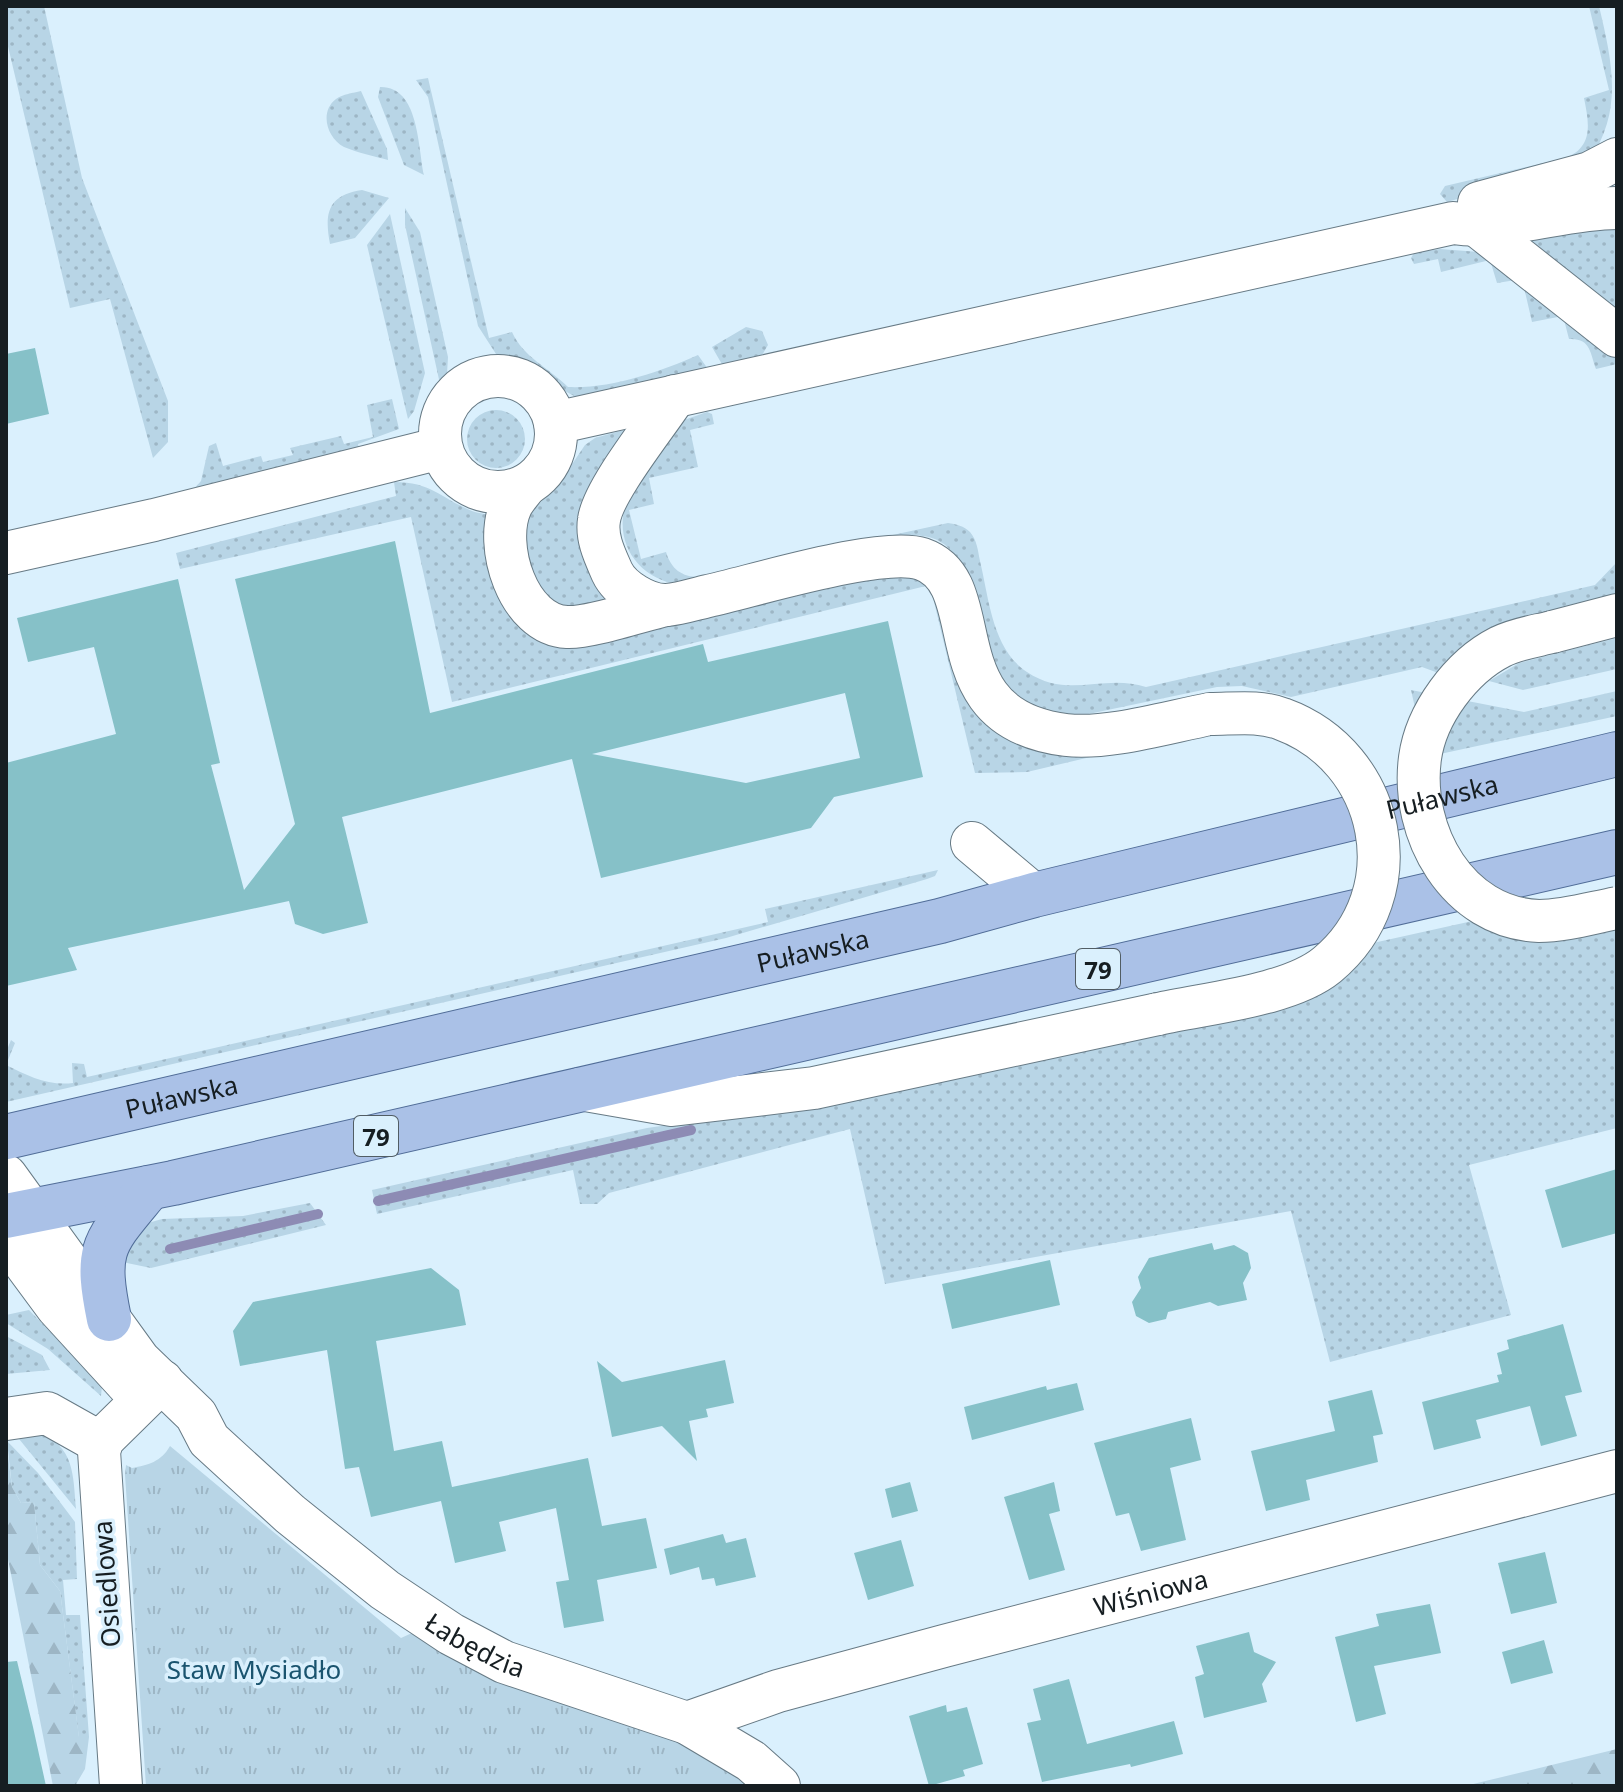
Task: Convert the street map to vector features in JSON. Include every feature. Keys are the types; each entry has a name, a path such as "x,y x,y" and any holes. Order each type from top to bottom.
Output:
{"main road":[{"name":"Puławska","path":"6,1137 940,921 1034,895 1617,754"},
{"name":"79","path":"15,1222 149,1188 1617,852"},
{"path":"109,1319 100,1276 104,1250 114,1231 149,1188"}],"street":[{"path":"1466,225 1475,204 1590,173 1617,159"},
{"path":"555,423 1466,225 1595,208 1617,208"},
{"path":"1466,225 1617,336"},
{"path":"525,486 499,492 474,488 459,478 441,448 440,428 446,408 457,392 473,382 490,377 523,382 548,405 555,423 556,440 551,458 510,508 506,541 513,579 530,609 547,620 567,627 870,559 907,556 936,566 948,576 972,664 986,694 1005,714 1033,727 1079,736 1210,714 1257,713 1279,717 1301,726 1334,748 1351,766 1366,793 1375,822 1376,886 1369,910 1358,929 1327,964 1308,977 1271,989 814,1088 672,1105 579,1089"},
{"path":"665,605 640,597 623,587 614,577 600,543 599,519 608,496 675,396"},
{"path":"6,553 139,524 441,448"},
{"path":"1617,615 1502,645 1483,657 1438,708 1420,756 1422,815 1445,869 1487,907 1537,921 1567,919 1617,908"},
{"path":"972,843 1034,895"},
{"path":"6,1176 15,1222"},
{"name":"Łabędzia","path":"15,1222 109,1319 139,1360 153,1391 181,1432 209,1440 290,1514 385,1590 463,1641 567,1685 687,1723 751,1761 779,1786"},
{"name":"Łabędzia","path":"15,1222 57,1307 153,1391"},
{"path":"6,1419 47,1413 88,1436 103,1439 153,1391"},
{"name":"Osiedlowa","path":"103,1439 98,1463 121,1786"},
{"name":"Wiśniowa","path":"687,1723 778,1691 1617,1471"}],"green space":[{"path":"6,6 44,6 82,178 168,401 168,442 153,458 110,299 70,308 6,38"},
{"path":"1589,6 1599,6 1612,87 1607,124 1589,161 1447,202 1440,194 1445,186 1565,158 1581,148 1588,125 1584,98 1609,90"},
{"path":"428,78 489,338 512,332 530,355 568,387 601,385 634,378 698,355 708,369 576,397 496,354 478,326 428,97 416,80"},
{"path":"380,87 393,89 409,107 418,135 424,175 404,165 378,97"},
{"path":"361,91 387,149 388,160 344,147 333,138 327,124 328,111 336,99"},
{"path":"362,190 389,198 355,238 330,244 328,223 331,207 342,196"},
{"path":"405,208 420,232 448,357 447,374 440,384 405,225"},
{"path":"390,214 425,373 414,411 408,419 367,245"},
{"path":"1617,225 1617,319 1518,238"},
{"path":"1440,249 1492,253 1617,349 1617,364 1596,369 1586,344 1569,339 1563,316 1532,322 1522,279 1497,283 1490,260 1441,272 1438,259 1414,264 1411,258 1414,253"},
{"path":"746,327 762,331 768,345 761,357 723,366 712,347"},
{"path":"392,399 399,429 358,444 360,454 193,490 201,481 209,446 216,443 223,466 261,456 263,462 293,455 290,448 341,436 344,444 373,437 367,405"},
{"path":"496,410 516,419 525,439 516,459 496,468 476,459 467,439 476,419"},
{"path":"707,412 712,414 714,424 690,430 698,467 649,478 654,504 629,510 641,559 666,552 678,571 699,577 948,523 957,525 970,532 976,542 994,622 1006,650 1027,672 1057,684 1130,683 1146,687 1595,585 1617,562 1617,598 1441,674 1422,667 1291,697 1242,686 1217,687 1079,716 1033,708 1000,685 961,565 950,549 936,539 900,537 679,585 651,575 640,566 626,543 623,530 627,500 681,421"},
{"path":"631,428 612,459 618,600 564,610 538,591 525,544 524,529 530,512 556,488 585,445 595,438"},
{"path":"394,482 418,485 472,511 497,516 506,576 520,605 543,625 578,635 881,570 906,569 924,574 935,581 943,592 966,685 975,704 988,719 1020,741 1040,748 1099,755 1027,772 975,773 930,585 452,702 411,517 180,569 176,553 396,496"},
{"path":"1617,638 1617,669 1523,690 1489,681 1519,663"},
{"path":"1411,690 1524,712 1617,691 1617,716 1426,757"},
{"path":"938,870 935,876 927,879 726,938 6,1102 6,1065 47,1082 73,1083 72,1063 84,1064 87,1077 768,922 765,909"},
{"path":"1477,920 1617,927 1617,1128 1469,1165 1511,1315 1330,1362 1291,1211 885,1284 850,1129 609,1193 597,1204 580,1204 573,1170 377,1214 372,1190 647,1128 696,1121 1373,943"},
{"path":"11,1040 15,1043 6,1065 6,1052"},
{"path":"310,1203 326,1225 151,1268 127,1263 118,1257 148,1223 162,1219 243,1216"},
{"path":"29,1310 102,1386 101,1396 48,1349 6,1323 6,1315"},
{"path":"6,1336 42,1355 50,1370 6,1374"},
{"path":"38,1433 59,1446 70,1463 76,1509 15,1434"},
{"path":"6,1441 12,1487 21,1503 34,1502 40,1565 60,1591 79,1737 89,1737 85,1769 75,1786 53,1786 6,1549"},
{"path":"7,1441 38,1473 75,1522 77,1579 63,1580 66,1615 80,1615 89,1737 79,1738 60,1591 40,1565 34,1502 21,1503 12,1487"},
{"name":"Staw Mysiadło","path":"170,1446 401,1638 412,1633 673,1736 754,1786 146,1786 125,1475 126,1465 132,1468 154,1462"},
{"path":"1617,1749 1617,1786 1465,1786"}],"building":[{"path":"35,348 49,414 6,424 6,354"},
{"path":"395,541 430,713 703,644 708,662 888,621 923,777 834,797 811,828 601,878 572,759 342,817 368,923 323,934 295,924 289,901 68,948 77,970 6,986 6,763 116,734 94,647 28,662 17,618 178,579 220,763 211,765 244,890 295,824 235,579","holes":["845,693 860,758 746,783 592,754"]},
{"path":"1617,1169 1617,1233 1562,1248 1545,1190"},
{"path":"1212,1243 1214,1250 1234,1245 1248,1253 1251,1268 1243,1283 1247,1300 1218,1306 1210,1302 1168,1312 1166,1319 1149,1323 1136,1316 1132,1302 1141,1288 1138,1277 1149,1258"},
{"path":"1050,1260 1060,1305 952,1329 942,1284"},
{"path":"431,1268 459,1290 466,1325 376,1341 394,1451 442,1441 452,1487 588,1458 602,1526 646,1518 657,1568 597,1580 604,1621 564,1628 556,1582 569,1580 556,1508 499,1522 506,1551 455,1563 441,1501 371,1517 359,1467 345,1469 327,1350 240,1366 233,1331 253,1302"},
{"path":"1563,1324 1582,1392 1565,1396 1577,1436 1541,1446 1530,1406 1476,1420 1481,1438 1434,1450 1422,1402 1499,1382 1497,1375 1502,1374 1497,1353 1509,1349 1507,1340"},
{"path":"725,1360 734,1403 706,1409 708,1417 689,1421 697,1461 662,1426 612,1437 597,1361 622,1382"},
{"path":"1077,1383 1084,1410 972,1440 964,1407 1046,1386 1047,1390"},
{"path":"1372,1390 1383,1434 1373,1436 1378,1462 1306,1480 1310,1500 1266,1511 1251,1451 1335,1431 1328,1401"},
{"path":"1191,1418 1201,1460 1170,1468 1186,1540 1141,1551 1129,1513 1116,1516 1094,1443"},
{"path":"910,1482 918,1511 892,1518 885,1489"},
{"path":"1054,1482 1060,1511 1049,1514 1065,1570 1029,1580 1004,1497"},
{"path":"723,1534 726,1543 746,1538 756,1577 716,1586 714,1578 702,1580 699,1567 670,1575 664,1549"},
{"path":"901,1540 914,1586 868,1600 854,1553"},
{"path":"1545,1552 1557,1603 1511,1614 1498,1563"},
{"path":"1430,1604 1441,1653 1374,1666 1386,1714 1356,1722 1335,1637 1379,1626 1376,1614"},
{"path":"1249,1632 1254,1652 1276,1662 1262,1684 1267,1702 1204,1718 1195,1677 1204,1674 1196,1646"},
{"path":"1544,1640 1553,1673 1511,1684 1502,1652"},
{"path":"17,1661 46,1786 6,1786 6,1662"},
{"path":"1069,1679 1087,1744 1174,1721 1183,1754 1131,1767 1130,1764 1042,1782 1027,1723 1041,1720 1033,1689"},
{"path":"946,1705 947,1712 967,1707 983,1764 963,1770 965,1776 929,1786 909,1716"}],"waterway":[{"path":"378,1201 691,1130"},
{"path":"170,1249 318,1214"}]}
